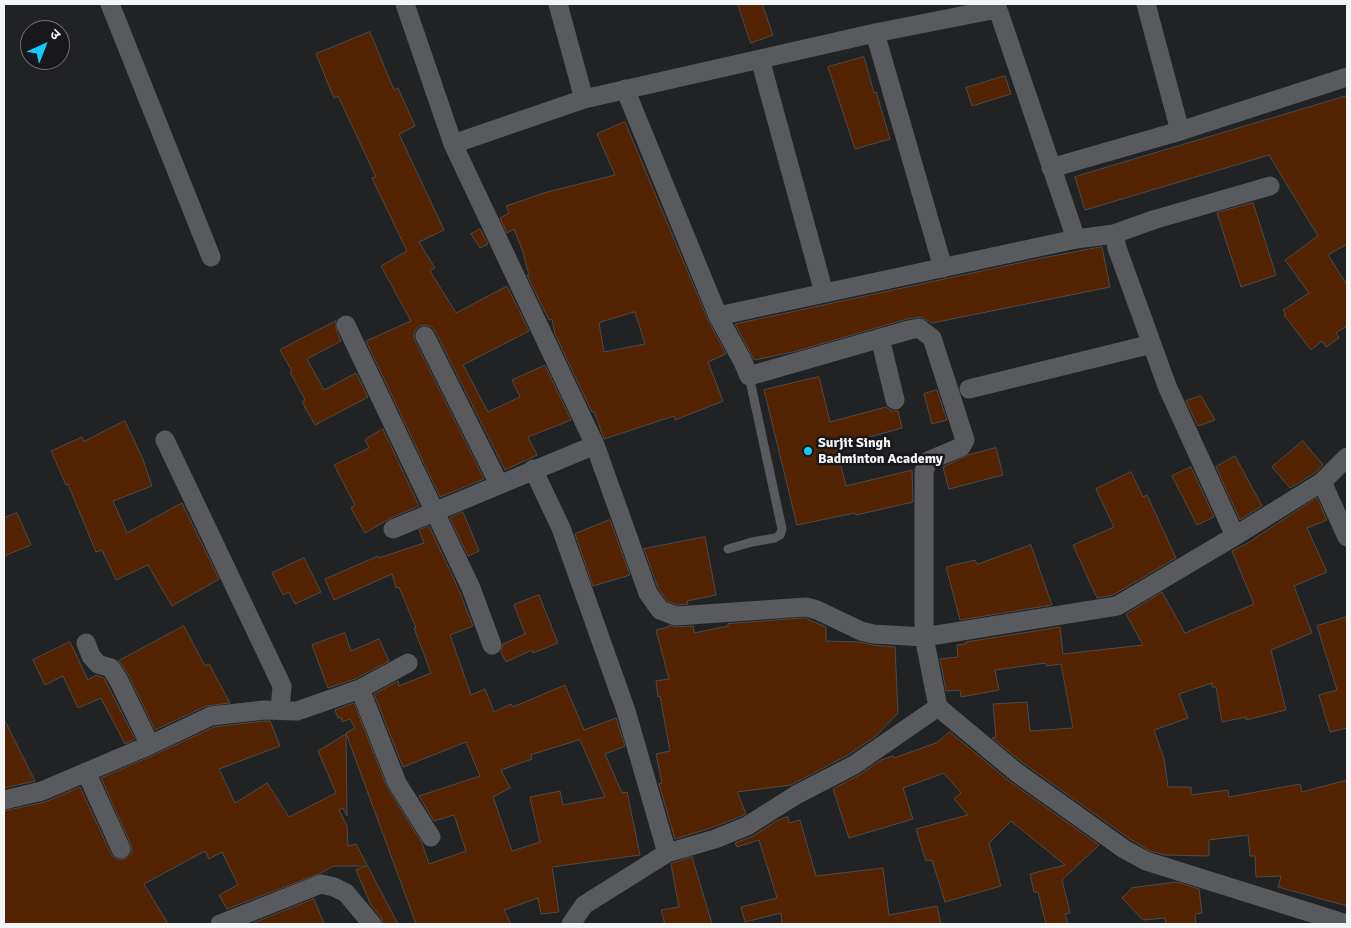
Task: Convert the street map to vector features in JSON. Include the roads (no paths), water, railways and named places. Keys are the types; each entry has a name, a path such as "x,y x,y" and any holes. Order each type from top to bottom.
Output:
{"street":[{"path":"406,4 453,144 594,445 648,593 660,610 676,616 806,607 817,610 861,631 873,634 924,637 1117,606 1322,482 1347,457"},
{"path":"558,4 584,99"},
{"path":"1146,4 1180,131"},
{"path":"114,5 210,257"},
{"path":"453,144 584,99 996,6 1076,239"},
{"path":"875,33 942,268"},
{"path":"760,59 824,293"},
{"path":"1051,168 1180,131 1347,77"},
{"path":"625,89 718,316 744,362 749,376 919,328 932,338 966,440 961,447 928,461 924,471 924,637 938,707 1016,772 1124,849 1146,861 1347,924"},
{"path":"718,316 1076,239 1114,234 1153,220 1270,186"},
{"path":"1114,234 1117,248 1168,386 1235,536"},
{"path":"346,325 471,588 492,645"},
{"path":"425,336 499,484"},
{"path":"880,338 895,400"},
{"path":"969,389 1152,344"},
{"path":"166,440 282,686 280,710"},
{"path":"393,529 594,445"},
{"path":"533,469 561,528 626,711 667,853"},
{"path":"1322,482 1347,537"},
{"path":"86,643 91,656 98,664 111,668 150,745"},
{"path":"4,800 42,791 150,745 211,716 264,710 298,711 360,689 408,663"},
{"path":"360,689 397,783 432,837"},
{"path":"571,924 584,905 667,853 715,840 747,826 796,795 854,765 938,707"},
{"path":"86,772 121,849"},
{"path":"220,924 321,884 334,887 346,893 372,924"}],"lane":[{"path":"728,549 775,538 780,535 782,529 749,376"}],"place":[{"name":"Surjit Singh Badminton Academy","path":"808,451"}]}
